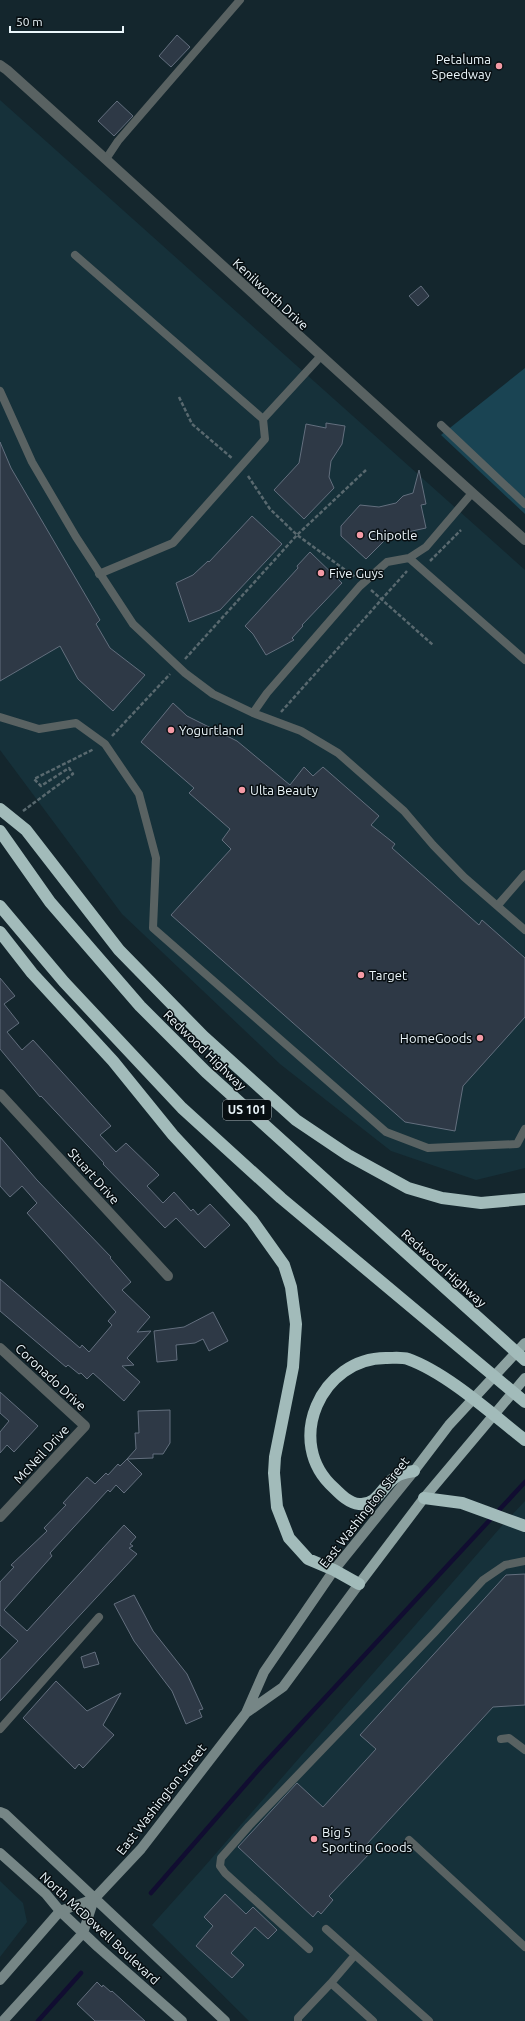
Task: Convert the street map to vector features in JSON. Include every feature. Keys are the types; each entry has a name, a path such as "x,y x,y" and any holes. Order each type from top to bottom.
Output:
{"highway":[{"path":"0,809 26,830 119,950 203,1036 296,1120 348,1155 408,1188 442,1198 481,1203 525,1199"},
{"name":"Redwood Highway","path":"0,831 50,902 140,1006 184,1050 297,1155 525,1360"},
{"name":"US 101","path":"0,906 64,982 182,1108 281,1198 525,1402"},
{"path":"0,932 32,973 112,1061 174,1135 252,1220 284,1266 291,1287 296,1324 293,1367 275,1457 274,1473 277,1507 289,1538 308,1559 334,1570 359,1584"},
{"path":"414,1471 396,1476 371,1502 359,1504 346,1499 328,1483 315,1462 310,1440 313,1416 320,1398 338,1375 355,1364 376,1358 407,1359 436,1373 525,1440"},
{"path":"424,1498 462,1502 525,1526"}],"main road":[{"name":"East Washington Street","path":"3,2021 84,1933 94,1899 141,1848 246,1713 264,1672 334,1570 449,1425 525,1344"},
{"name":"East Washington Street","path":"246,1713 283,1687 424,1498 471,1440 525,1378"},
{"name":"North McDowell Boulevard","path":"0,1812 4,1814 225,2021"},
{"name":"North McDowell Boulevard","path":"0,1853 46,1894 60,1911 182,2021"},
{"name":"East Washington Street","path":"0,1980 60,1911 94,1899"}],"street":[{"name":"Kenilworth Drive","path":"0,65 8,70 106,159 320,357 525,540"},
{"name":"Stuart Drive","path":"0,1094 168,1276"},
{"name":"Coronado Drive","path":"0,1348 85,1426"},
{"name":"McNeil Drive","path":"0,1517 85,1426"}],"lane":[{"path":"106,159 118,141 240,0"},
{"path":"75,255 263,419 265,439 173,543 99,574"},
{"path":"263,419 320,357"},
{"path":"0,391 32,462 99,574 133,624 178,666 213,694 253,714 301,731 344,758 404,811 433,846 464,877 525,930"},
{"path":"441,425 525,504"},
{"path":"253,714 267,693 363,583 387,562 409,558 426,547 472,493"},
{"path":"409,558 525,660"},
{"path":"0,717 39,729 76,723 105,744 139,794 156,858 153,928 386,1132 428,1148 517,1144 525,1129"},
{"path":"498,905 525,874"},
{"path":"309,1949 225,1873 220,1866 221,1858 249,1826 483,1580 505,1565 525,1561"},
{"path":"0,1729 99,1617"},
{"path":"501,1739 508,1738 525,1750"},
{"path":"409,1840 525,1947"},
{"path":"326,1929 429,2021"},
{"path":"298,2021 298,2018 355,1956"},
{"path":"331,1983 373,2021"}],"path":[{"path":"179,397 192,424 241,466 270,509 297,535 363,583 433,645"},
{"path":"18,814 74,774 69,768 41,786 34,780 105,744 297,535 366,470"},
{"path":"273,721 407,571 433,560 461,530"}],"shaded area":[{"path":"0,100 525,570 525,1168 476,1180 391,1151 280,1064 122,914 0,750"},
{"path":"525,368 525,514 441,435"},
{"path":"525,1501 525,2021 249,2021 152,1925"},
{"path":"0,1881 23,1903 27,1922 0,1957"}],"building":[{"path":"177,35 190,47 171,67 159,56"},
{"path":"117,101 133,116 114,136 98,121"},
{"path":"421,286 429,296 418,306 409,296"},
{"path":"326,423 345,426 342,444 331,461 329,477 334,488 304,519 274,490 299,463 306,424 326,428"},
{"path":"0,442 11,468 100,620 96,624 110,648 145,675 113,711 78,679 60,646 0,681"},
{"path":"419,470 426,504 421,505 426,528 389,536 366,559 341,536 341,526 360,505 379,507 396,503 403,496 413,493"},
{"path":"252,516 282,544 220,610 189,622 176,583 193,575 208,561 209,562"},
{"path":"310,552 342,583 302,625 303,626 292,638 294,640 266,655 253,634 245,626 298,568 297,566"},
{"path":"173,703 187,716 237,741 290,785 304,767 313,776 323,767 379,816 371,825 395,844 392,848 479,925 482,920 525,958 525,1017 463,1086 455,1131 405,1122 171,915 231,849 222,840 230,829 189,793 194,788 141,742"},
{"path":"0,978 15,996 4,1004 19,1023 7,1032 22,1050 33,1040 111,1126 100,1135 116,1152 126,1143 159,1175 147,1186 163,1203 174,1192 191,1211 193,1209 198,1215 210,1204 230,1225 205,1248 176,1218 165,1228 103,1164 104,1163 41,1096 40,1097 0,1049"},
{"path":"0,1137 37,1180 111,1257 110,1258 131,1282 122,1290 150,1317 137,1332 151,1331 127,1358 134,1365 122,1366 140,1382 124,1401 93,1373 87,1379 81,1373 79,1374 68,1365 66,1367 0,1311 0,1279 80,1348 82,1345 89,1352 112,1325 108,1321 116,1312 27,1213 37,1203 22,1186 10,1197 0,1186"},
{"path":"213,1312 228,1341 209,1351 203,1339 195,1343 176,1345 177,1360 157,1362 154,1331 184,1327"},
{"path":"0,1392 38,1426 14,1452 7,1445 0,1453 0,1432 9,1421 0,1413"},
{"path":"170,1410 170,1443 163,1454 153,1454 153,1458 127,1459 136,1449 135,1433 139,1433 138,1411"},
{"path":"127,1459 142,1474 124,1493 116,1485 110,1492 108,1490 50,1553 52,1556 4,1610 27,1631 124,1525 136,1537 130,1544 133,1546 129,1548 137,1554 0,1701 0,1660 18,1641 0,1625 0,1582 14,1567 11,1565 47,1531 44,1528 66,1505 63,1503 87,1477 95,1484 106,1473 108,1475 118,1464 120,1466"},
{"path":"525,1574 525,1705 493,1707 366,1845 371,1852 329,1896 333,1900 321,1914 318,1911 313,1917 238,1847 297,1783 323,1807 376,1749 360,1735 506,1575"},
{"path":"134,1595 153,1631 187,1674 203,1709 199,1710 202,1717 186,1724 172,1691 134,1641 114,1604"},
{"path":"95,1652 99,1664 84,1668 81,1657"},
{"path":"56,1681 87,1711 121,1693 103,1725 114,1735 83,1768 79,1764 75,1769 23,1718"},
{"path":"225,1894 246,1914 253,1907 277,1930 268,1939 255,1927 231,1953 244,1965 232,1978 196,1946 213,1926 204,1917"},
{"path":"97,1982 102,1987 103,1985 111,1992 112,1991 145,2021 95,2021 77,2004"}],"waterway":[{"path":"151,1893 260,1768 525,1482"},
{"path":"38,2021 81,1973"}],"place":[{"name":"Petaluma Speedway","path":"499,66"},
{"name":"Chipotle","path":"360,535"},
{"name":"Five Guys","path":"321,573"},
{"name":"Yogurtland","path":"171,730"},
{"name":"Ulta Beauty","path":"242,790"},
{"name":"Target","path":"361,975"},
{"name":"HomeGoods","path":"480,1038"},
{"name":"Big 5 Sporting Goods","path":"314,1839"}]}
